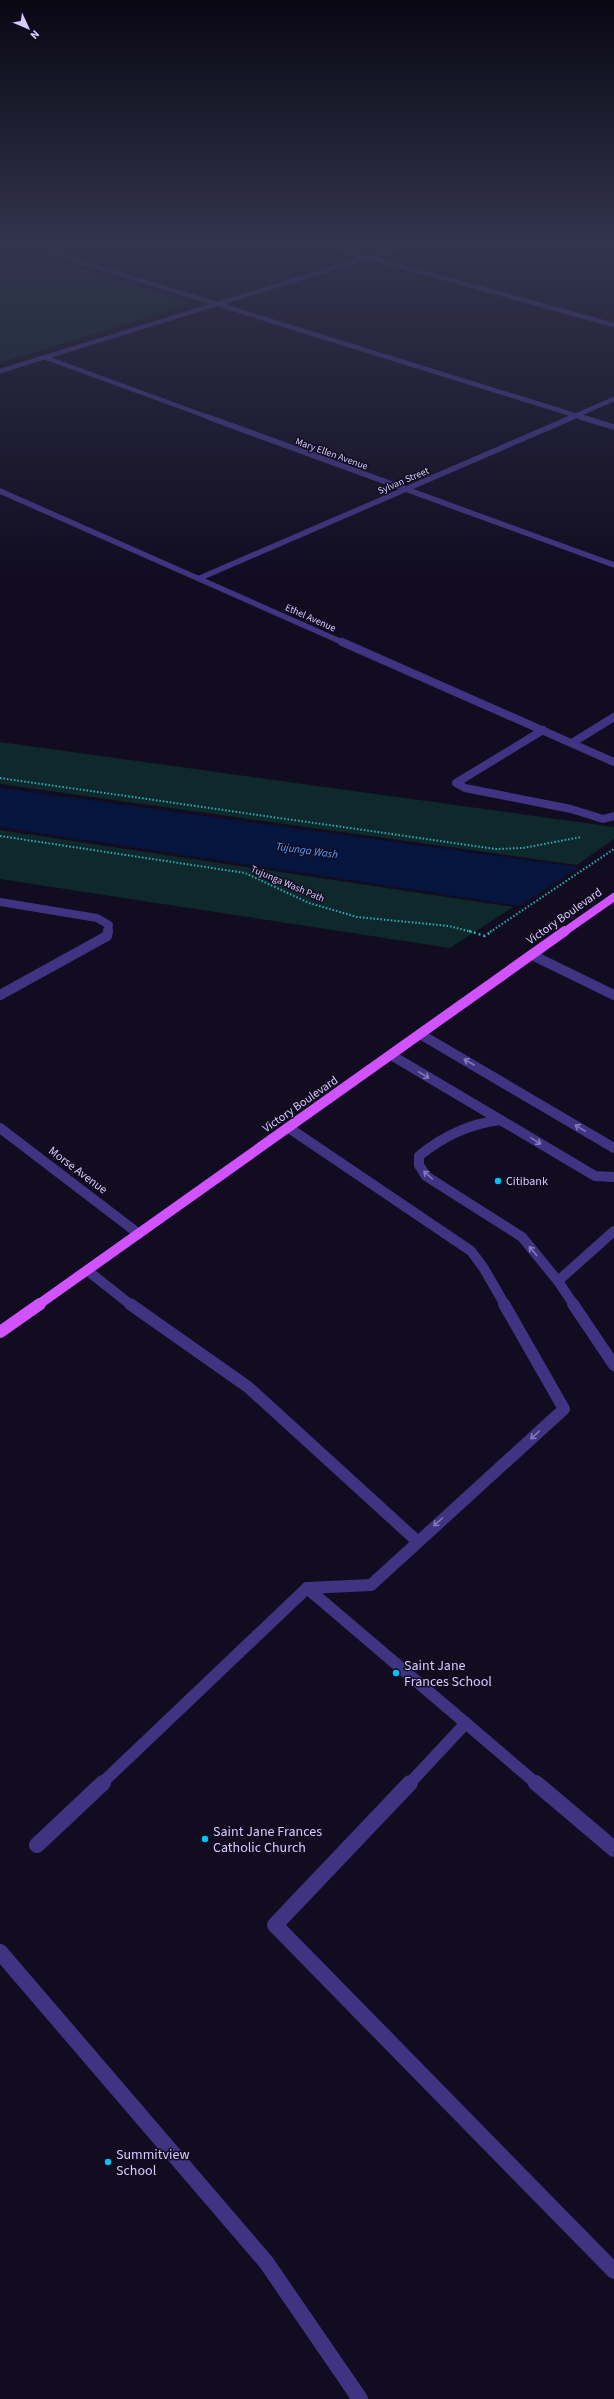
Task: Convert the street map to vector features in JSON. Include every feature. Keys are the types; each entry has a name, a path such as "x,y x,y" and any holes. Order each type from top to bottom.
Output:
{"main road":[{"name":"Victory Boulevard","path":"0,1332 614,897"}],"street":[{"path":"0,371 54,354"},
{"path":"380,354 614,426"},
{"name":"Mary Ellen Avenue","path":"44,357 614,565"},
{"name":"Sylvan Street","path":"200,578 614,399"},
{"name":"Ethel Avenue","path":"0,491 614,762"},
{"path":"572,743 614,718"},
{"path":"543,730 456,783 465,788 571,809 604,819 614,816"},
{"path":"0,902 97,918 109,925 107,936 0,995"},
{"path":"532,955 590,985 614,995"},
{"path":"420,1034 614,1148"},
{"path":"391,1055 596,1176 614,1177"},
{"path":"500,1120 471,1124 447,1135 419,1156 419,1165 426,1176 522,1237 558,1281 614,1365"},
{"name":"Morse Avenue","path":"0,1128 139,1234"},
{"path":"37,1845 307,1588 371,1585 417,1541 564,1409 483,1267 470,1251 289,1128"},
{"path":"558,1281 614,1231"},
{"path":"88,1271 135,1308 248,1387 417,1541"},
{"path":"307,1588 614,1849"},
{"path":"466,1723 275,1925 614,2271"},
{"path":"0,1952 266,2262 360,2399"}],"path":[{"path":"0,778 496,850 523,848 583,837"},
{"name":"Tujunga Wash Path","path":"0,836 245,873 309,903 357,917 449,926 485,936 614,849"}],"green space":[{"path":"0,354 29,354 0,363"},
{"path":"0,742 614,827 614,839 577,865 0,784"},
{"path":"0,830 513,907 450,948 0,879"}],"water":[{"name":"Tujunga Wash","path":"0,788 614,872 614,920 0,827"}],"pier":[{"path":"581,865 614,870 614,922 518,907"}],"place":[{"name":"Citibank","path":"498,1181"},
{"name":"Saint Jane Frances School","path":"396,1673"},
{"name":"Saint Jane Frances Catholic Church","path":"205,1839"},
{"name":"Summitview School","path":"108,2162"}]}
